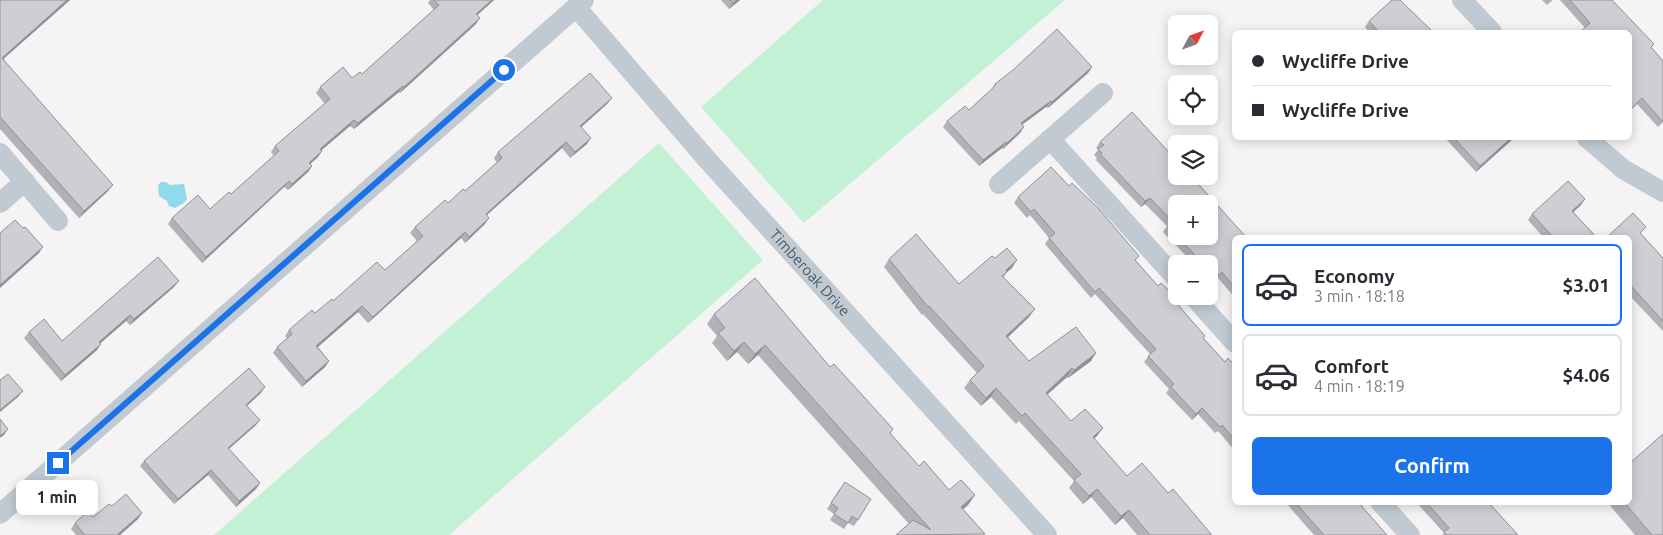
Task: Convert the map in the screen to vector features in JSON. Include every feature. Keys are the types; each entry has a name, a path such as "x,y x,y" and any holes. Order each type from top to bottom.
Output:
{"street":[{"path":"1462,0 1490,30"},
{"path":"0,514 580,4"},
{"name":"Timberoak Drive","path":"580,4 704,156 1047,535"},
{"path":"999,184 1103,93"},
{"path":"1050,139 1168,269"},
{"path":"1589,140 1623,169 1663,192"},
{"path":"0,153 58,221"},
{"path":"0,203 25,181"},
{"path":"1201,305 1232,339"},
{"path":"1383,505 1410,535"}],"green space":[{"path":"823,0 1065,0 804,223 701,107"},
{"path":"659,143 763,260 449,535 214,535"}],"water":[{"path":"161,182 166,182 170,185 184,184 187,199 184,203 175,208 169,206 167,201 159,196 158,185"}],"building":[{"path":"0,0 67,0 2,58 113,185 84,211 0,117"},
{"path":"434,0 492,0 476,14 480,18 404,87 358,123 354,120 320,149 322,151 309,163 312,166 292,184 289,181 206,257 172,218 198,195 210,209 229,192 231,194 279,151 275,146 330,99 320,87 343,67 352,78 360,72 362,74 439,5"},
{"path":"1392,0 1400,0 1431,30 1377,30 1369,21"},
{"path":"1570,0 1612,0 1654,44 1651,47 1663,61 1662,121 1642,98 1632,108 1632,30 1582,30 1590,23"},
{"path":"1057,29 1092,67 1052,102 1021,123 1024,127 1007,143 983,160 947,121 965,106 969,110 995,84"},
{"path":"590,73 612,98 580,126 591,138 575,152 566,142 486,214 489,218 469,237 465,232 373,317 362,306 316,346 329,361 306,381 277,347 292,334 289,330 312,310 315,313 332,299 333,301 377,262 385,270 423,236 415,227 445,200 448,203 463,189 465,191 502,158 498,152"},
{"path":"1132,112 1168,151 1168,185 1199,185 1208,195 1168,195 1168,217 1150,198 1145,201 1100,154 1102,153 1098,149 1104,145 1100,142"},
{"path":"1456,140 1509,140 1480,166"},
{"path":"1051,167 1069,186 1072,183 1098,208 1139,256 1135,260 1158,286 1161,283 1168,290 1168,305 1178,305 1205,336 1203,338 1225,362 1228,358 1232,363 1232,437 1202,408 1196,414 1171,387 1174,384 1148,356 1156,349 1099,288 1095,292 1049,238 1055,233 1034,209 1031,212 1018,197"},
{"path":"1568,181 1585,199 1572,211 1594,235 1551,235 1532,214"},
{"path":"1218,206 1244,235 1232,235 1232,284 1222,272 1218,274 1218,255 1195,255 1186,245 1218,245"},
{"path":"1633,213 1646,227 1640,233 1663,258 1663,321 1632,287 1632,235 1609,235"},
{"path":"15,220 23,228 25,227 43,247 0,285 0,233"},
{"path":"916,234 959,284 992,256 995,258 1007,248 1017,260 1002,276 1035,309 1006,336 1029,361 1076,327 1096,353 1074,370 1072,368 1046,393 1071,421 1085,409 1103,428 1093,437 1127,476 1142,463 1168,493 1173,489 1211,535 1150,535 1129,510 1121,516 1097,489 1089,496 1074,480 1081,474 1025,413 1022,416 996,388 986,398 970,380 984,366 928,307 889,259"},
{"path":"158,257 179,281 134,319 130,315 99,342 101,344 65,375 29,332 44,319 62,341"},
{"path":"755,278 830,367 834,364 893,429 890,433 919,466 924,461 949,490 961,480 975,495 961,507 985,534 896,535 913,520 931,530 765,345 755,354 744,342 734,351 718,333 725,328 714,314"},
{"path":"249,368 265,387 246,405 260,420 228,448 260,483 239,501 211,470 178,499 144,461"},
{"path":"8,374 23,391 0,410 0,380"},
{"path":"0,419 8,429 0,436"},
{"path":"1663,434 1663,535 1652,535 1627,505 1632,505 1632,461"},
{"path":"845,482 871,499 858,520 852,516 848,523 834,514 838,508 831,503"},
{"path":"126,494 142,513 118,535 85,535 75,523 88,511 93,517 109,504 112,506"},
{"path":"1298,505 1361,505 1387,535 1324,535"},
{"path":"1429,505 1491,505 1518,535 1447,535 1444,532 1449,528"}],"route":[{"path":"58,463 504,70"}]}
